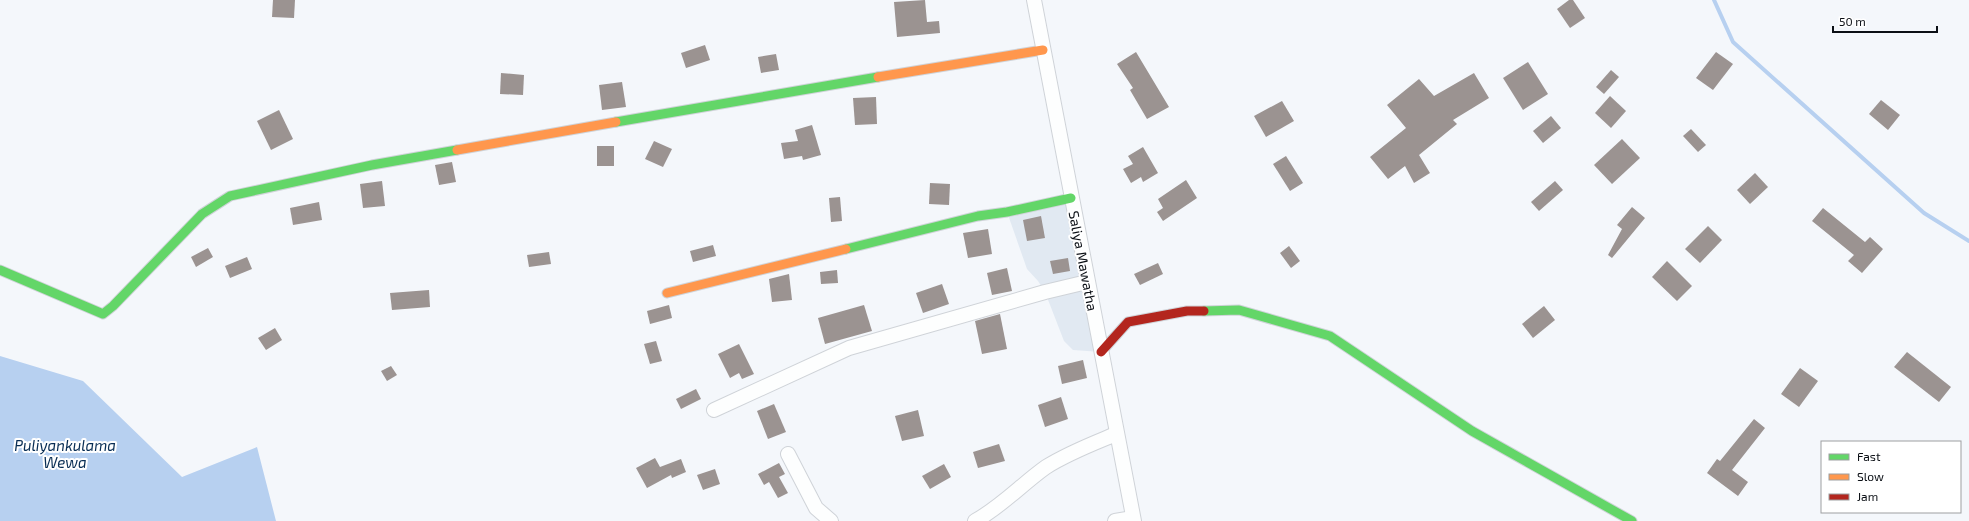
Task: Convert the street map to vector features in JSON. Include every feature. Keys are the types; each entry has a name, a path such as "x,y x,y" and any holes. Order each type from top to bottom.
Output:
{"street":[{"name":"Saliya Mawatha","path":"1034,0 1133,519"},
{"path":"0,270 76,301 103,314 202,214 230,196 372,165 734,100 1043,50"},
{"path":"667,293 978,216 1008,212 1071,198"},
{"path":"714,410 849,348 1087,282"},
{"path":"1101,352 1128,322 1187,311 1240,310 1330,336 1472,430 1632,521"},
{"path":"975,521 988,514 1015,490 1067,454 1116,434"},
{"path":"788,454 816,508 831,521"},
{"path":"1115,521 1133,519"}],"shaded area":[{"path":"1071,198 1101,352 1073,350 1064,341 1045,292 1038,281 1027,269 1007,212"}],"water":[{"name":"Puliyankulama Wewa","path":"0,356 83,381 182,477 257,447 276,521 0,521"}],"building":[{"path":"273,0 295,0 294,18 272,17"},
{"path":"925,0 927,22 939,21 940,33 897,37 894,2"},
{"path":"1569,0 1573,0 1585,18 1570,28 1557,9"},
{"path":"705,45 710,60 686,68 681,53"},
{"path":"1136,52 1169,107 1147,119 1130,90 1133,88 1117,64"},
{"path":"1716,52 1733,64 1713,90 1696,78"},
{"path":"776,54 779,70 761,73 758,57"},
{"path":"1528,62 1548,94 1523,110 1503,78"},
{"path":"1611,70 1619,77 1604,94 1596,87"},
{"path":"501,73 524,75 523,95 500,94"},
{"path":"1474,73 1489,98 1453,120 1457,124 1419,155 1430,173 1414,183 1405,166 1388,179 1370,157 1406,128 1387,105 1419,79 1434,96"},
{"path":"622,82 626,107 602,110 599,85"},
{"path":"1610,96 1626,111 1611,128 1595,113"},
{"path":"876,97 877,124 855,125 853,98"},
{"path":"1881,100 1900,115 1888,130 1869,114"},
{"path":"1282,101 1294,121 1266,137 1254,116"},
{"path":"279,110 293,139 271,150 257,121"},
{"path":"1551,116 1561,128 1543,143 1533,131"},
{"path":"812,125 821,155 803,160 802,156 784,159 781,143 798,141 795,130"},
{"path":"1691,129 1706,145 1698,152 1683,136"},
{"path":"1622,139 1640,158 1612,184 1594,165"},
{"path":"654,141 672,149 663,167 645,159"},
{"path":"597,146 614,146 614,166 597,166"},
{"path":"1143,147 1158,173 1143,182 1141,177 1131,183 1123,169 1133,164 1128,156"},
{"path":"1286,156 1303,183 1290,191 1273,164"},
{"path":"452,162 456,182 439,185 435,165"},
{"path":"1755,173 1768,187 1750,204 1737,190"},
{"path":"1186,180 1197,198 1163,221 1157,212 1163,208 1158,199"},
{"path":"382,181 385,206 363,208 360,184"},
{"path":"1555,181 1563,190 1539,211 1531,202"},
{"path":"930,183 950,184 949,205 929,204"},
{"path":"840,197 842,221 831,222 829,198"},
{"path":"319,202 322,220 293,225 290,208"},
{"path":"1632,207 1645,218 1612,258 1608,255 1622,229 1617,225"},
{"path":"1823,208 1865,242 1870,237 1883,249 1862,273 1848,261 1854,255 1812,221"},
{"path":"1041,216 1045,238 1027,241 1023,220"},
{"path":"1708,226 1722,240 1700,263 1685,249"},
{"path":"988,229 992,254 968,258 963,233"},
{"path":"713,245 716,256 693,262 690,251"},
{"path":"1289,246 1300,261 1291,268 1280,253"},
{"path":"208,248 213,257 196,267 191,257"},
{"path":"549,252 551,264 529,267 527,255"},
{"path":"247,257 252,269 230,278 225,266"},
{"path":"1068,258 1070,271 1053,274 1050,261"},
{"path":"1667,261 1692,286 1677,301 1652,277"},
{"path":"1158,263 1163,274 1140,285 1134,274"},
{"path":"1007,268 1012,291 992,295 987,273"},
{"path":"837,270 838,283 821,284 820,272"},
{"path":"789,274 792,300 772,302 769,279"},
{"path":"942,284 949,304 923,313 916,293"},
{"path":"429,290 430,307 392,310 390,293"},
{"path":"669,305 672,318 650,324 647,311"},
{"path":"864,305 872,331 825,344 818,318"},
{"path":"1544,306 1555,320 1533,338 1522,324"},
{"path":"1000,314 1007,349 982,354 975,321"},
{"path":"275,328 282,340 266,350 258,338"},
{"path":"656,341 662,361 650,364 644,344"},
{"path":"739,344 754,374 742,379 739,373 730,378 718,354"},
{"path":"1907,352 1951,387 1939,402 1894,367"},
{"path":"1083,360 1087,378 1062,384 1058,366"},
{"path":"391,366 397,375 387,381 381,371"},
{"path":"1800,368 1818,381 1799,407 1781,394"},
{"path":"696,389 701,399 681,409 676,399"},
{"path":"1061,397 1068,419 1045,427 1038,405"},
{"path":"774,404 786,432 768,439 757,411"},
{"path":"918,410 924,436 902,441 895,416"},
{"path":"1754,419 1765,428 1732,470 1748,482 1738,496 1707,473 1717,459 1720,461"},
{"path":"999,444 1005,461 978,468 973,452"},
{"path":"655,458 660,467 681,459 686,472 672,478 671,475 647,488 636,468"},
{"path":"779,463 785,474 779,477 788,493 778,498 769,482 764,485 758,474"},
{"path":"944,464 951,477 930,489 922,476"},
{"path":"715,469 720,484 703,490 697,475"}],"waterway":[{"path":"1714,0 1733,42 1924,213 1969,241"}],"traffic: fast":[{"path":"616,122 878,77"},
{"path":"0,270 103,314 113,306 202,214 230,196 372,165 457,150"},
{"path":"846,249 978,216 1007,212 1071,198"},
{"path":"1204,311 1239,310 1330,336 1472,431 1632,521"}],"traffic: slow":[{"path":"878,77 1043,50"},
{"path":"457,150 616,122"},
{"path":"667,293 846,249"}],"traffic: jam":[{"path":"1101,352 1128,322 1187,311 1204,311"}]}
